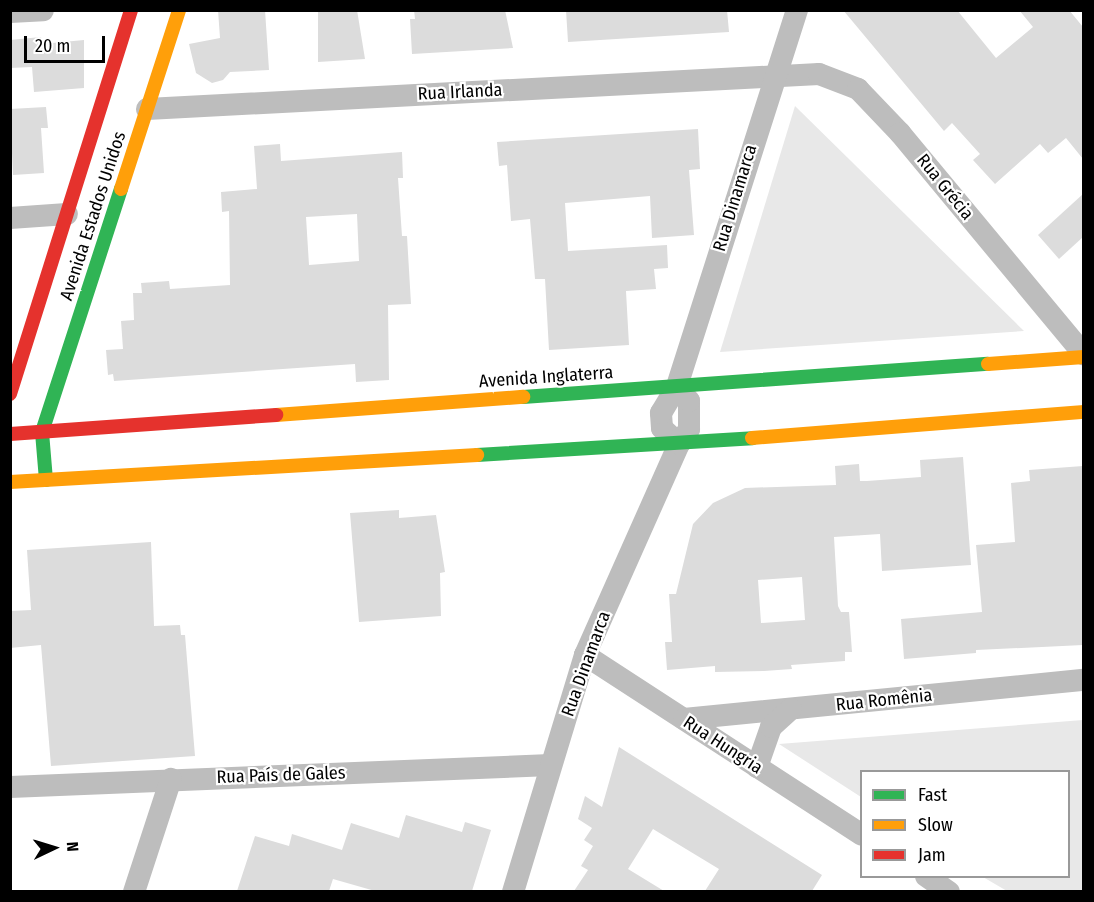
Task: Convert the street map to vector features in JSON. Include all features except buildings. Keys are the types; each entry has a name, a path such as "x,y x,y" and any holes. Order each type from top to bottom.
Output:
{"main road":[{"name":"Avenida Estados Unidos","path":"10,394 131,10"},
{"name":"Avenida Estados Unidos","path":"42,432 179,10"},
{"name":"Avenida Inglaterra","path":"10,434 1083,356"},
{"path":"10,482 679,444 1083,412"},
{"path":"42,432 46,480"}],"street":[{"path":"10,12 43,10"},
{"name":"Rua Dinamarca","path":"513,891 585,655 679,444 689,429 689,400 676,386 797,10"},
{"name":"Rua Grécia","path":"774,76 819,74 858,89 900,133 1083,356"},
{"name":"Rua Irlanda","path":"147,109 774,76"},
{"path":"10,218 67,214"},
{"name":"Rua Hungria","path":"585,655 860,834"},
{"name":"Rua Romênia","path":"684,719 1083,680"},
{"path":"757,767 771,727 791,709"},
{"name":"Rua País de Gales","path":"10,788 171,779 552,765"},
{"path":"134,891 171,779"},
{"path":"929,878 949,891"}],"shaded area":[{"path":"795,106 1024,331 720,352"},
{"path":"1083,720 1083,891 1007,891 985,878 1070,878 1070,770 860,770 860,796 779,744"}],"traffic: fast":[{"path":"46,480 42,432 121,189"},
{"path":"523,397 988,364"},
{"path":"477,455 752,438"}],"traffic: slow":[{"path":"121,189 179,10"},
{"path":"988,364 1084,357"},
{"path":"276,415 523,397"},
{"path":"752,438 1084,412"},
{"path":"10,482 477,455"}],"traffic: jam":[{"path":"10,394 131,10"},
{"path":"10,434 276,415"}]}
